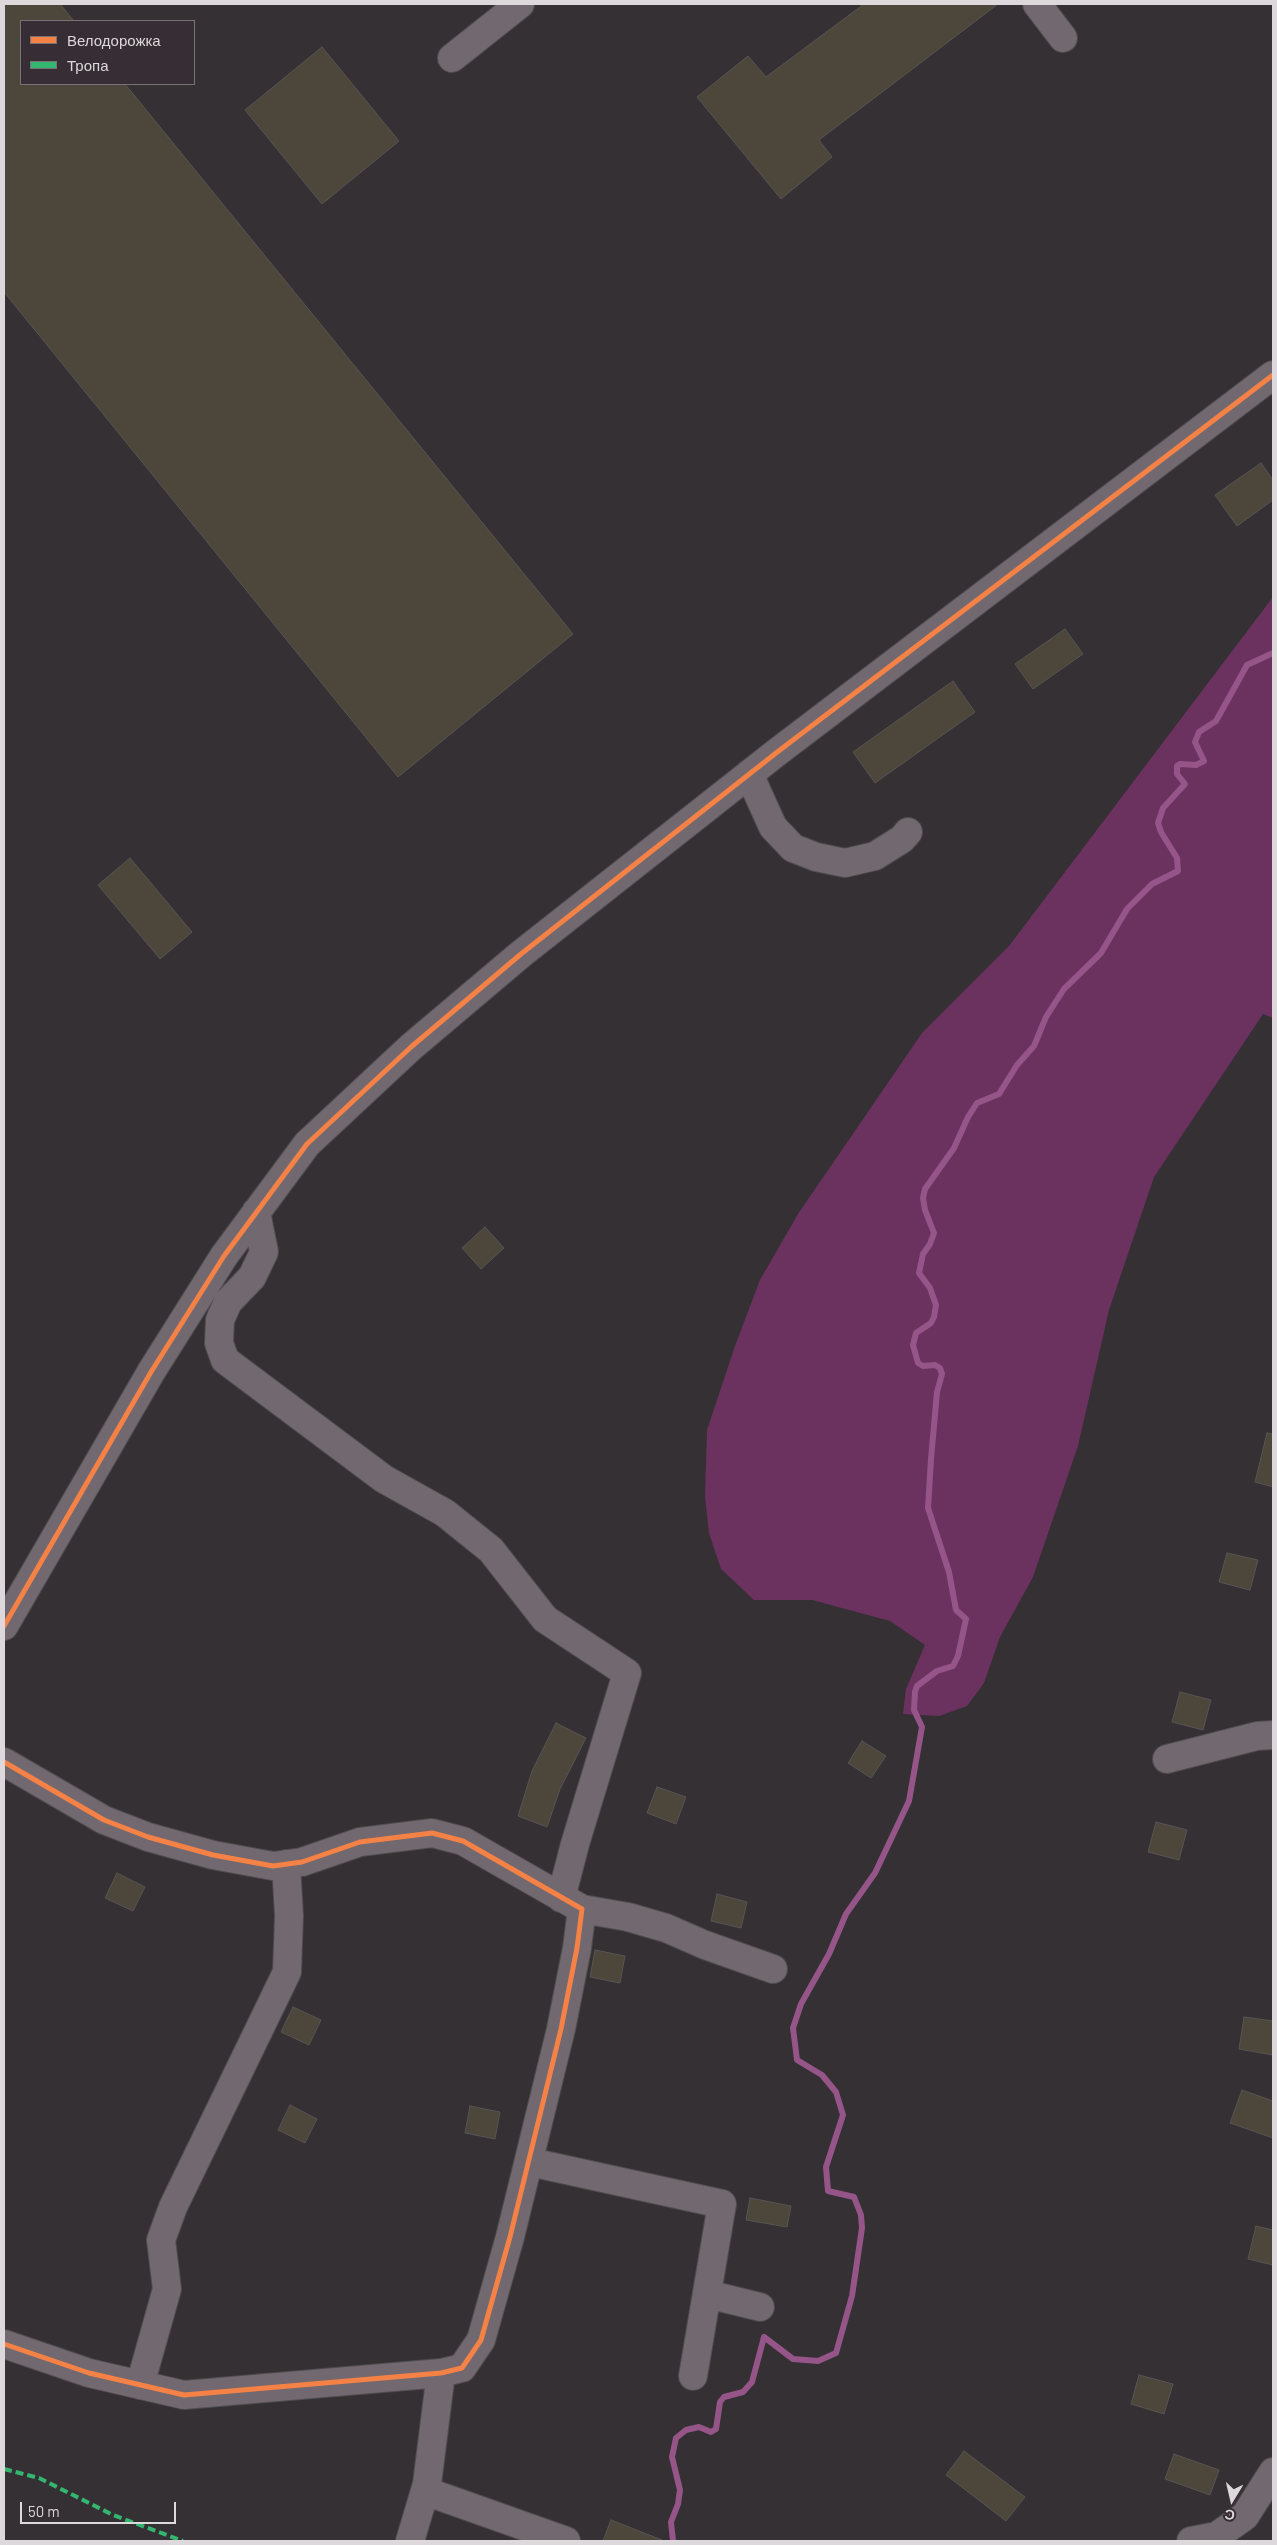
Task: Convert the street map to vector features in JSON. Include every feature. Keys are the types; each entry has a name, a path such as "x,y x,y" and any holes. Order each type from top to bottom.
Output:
{"street":[{"path":"452,58 520,4"},
{"path":"1037,4 1063,38"},
{"path":"4,1626 151,1372 224,1256 307,1144 411,1047 522,954 749,774 1273,375"},
{"path":"749,774 772,828 793,848 816,857 845,862 875,856 902,839 908,832"},
{"path":"4,2344 89,2373 184,2395 441,2373 462,2368 481,2340 530,2162 561,2029 577,1948 572,1903 575,1844 627,1673 545,1619 490,1550 445,1513 384,1479 225,1360 219,1343 220,1320 228,1302 252,1276 264,1252 256,1212"},
{"path":"1167,1759 1257,1736 1273,1735"},
{"path":"4,1762 104,1820 148,1837 214,1855 274,1866 302,1862 360,1842 432,1833 463,1841 572,1903 666,1928 705,1946 772,1969"},
{"path":"140,2385 168,2289 161,2240 173,2208 287,1972 289,1916 286,1864"},
{"path":"530,2162 722,2204 693,2376"},
{"path":"707,2294 760,2307"},
{"path":"410,2541 425,2491 441,2373"},
{"path":"1208,2540 1245,2516 1273,2474"},
{"path":"425,2491 566,2541"}],"shaded area":[{"path":"1273,597 1273,1018 1263,1014 1154,1177 1109,1310 1078,1446 1033,1577 1000,1637 984,1683 967,1706 939,1716 903,1714 906,1689 925,1645 890,1621 812,1600 754,1600 721,1569 709,1533 705,1497 707,1430 735,1346 760,1280 798,1214 922,1033 1009,946"}],"building":[{"path":"4,4 60,4 73,20 20,20 20,85 126,85 573,634 398,777 4,292"},
{"path":"864,4 998,4 819,140 832,157 781,199 697,97 748,56 766,77"},
{"path":"322,47 399,141 322,204 245,110"},
{"path":"1261,463 1273,480 1273,500 1237,526 1215,495"},
{"path":"1065,629 1083,654 1033,689 1015,664"},
{"path":"953,681 975,712 875,783 853,752"},
{"path":"130,858 192,932 160,959 98,885"},
{"path":"485,1227 504,1248 481,1269 462,1248"},
{"path":"1267,1433 1273,1434 1273,1487 1255,1482"},
{"path":"1227,1553 1258,1560 1250,1590 1219,1582"},
{"path":"1180,1692 1211,1700 1203,1730 1172,1722"},
{"path":"556,1723 586,1738 560,1789 547,1827 518,1816 532,1771"},
{"path":"862,1741 886,1756 871,1778 848,1763"},
{"path":"657,1787 686,1797 676,1824 647,1813"},
{"path":"1156,1822 1187,1830 1179,1860 1148,1852"},
{"path":"117,1873 145,1887 133,1911 105,1898"},
{"path":"717,1894 747,1902 741,1928 711,1921"},
{"path":"595,1950 625,1956 620,1983 590,1977"},
{"path":"293,2007 321,2020 309,2045 281,2032"},
{"path":"1244,2017 1273,2021 1273,2055 1239,2049"},
{"path":"1242,2090 1273,2101 1273,2138 1230,2123"},
{"path":"290,2105 317,2119 305,2143 278,2130"},
{"path":"470,2106 500,2112 495,2139 465,2133"},
{"path":"750,2198 791,2206 787,2227 746,2220"},
{"path":"1256,2226 1273,2230 1273,2265 1248,2259"},
{"path":"1139,2375 1173,2384 1164,2414 1131,2404"},
{"path":"964,2451 1025,2497 1006,2521 946,2475"},
{"path":"1174,2454 1219,2470 1210,2495 1165,2479"},
{"path":"611,2520 662,2540 662,2541 603,2541"}],"waterway":[{"path":"673,2541 671,2522 678,2504 680,2490 672,2457 676,2438 686,2430 699,2427 711,2432 716,2429 720,2402 724,2397 743,2392 752,2382 764,2337 793,2359 818,2361 836,2353 852,2296 862,2228 861,2215 854,2197 828,2191 826,2167 843,2115 836,2092 822,2075 797,2060 793,2028 801,2004 829,1954 846,1914 875,1873 909,1801 922,1727 914,1710 917,1686 937,1671 953,1666 958,1656 966,1619 956,1610 949,1572 928,1508 937,1392 942,1374 940,1368 935,1365 923,1366 918,1363 913,1345 916,1333 931,1323 936,1305 930,1288 919,1273 923,1254 930,1244 934,1233 925,1210 923,1198 925,1189 954,1148 968,1117 977,1103 999,1094 1017,1065 1034,1046 1046,1017 1064,989 1101,953 1127,909 1152,884 1178,871 1177,858 1161,832 1158,823 1163,808 1185,784 1177,774 1177,766 1180,764 1196,765 1204,761 1195,742 1199,732 1216,721 1247,665 1273,653"}],"marked path":[{"path":"4,2469 39,2478 113,2515 183,2541"}],"cycle path":[{"path":"4,1626 151,1372 224,1256 307,1144 411,1047 521,954 776,753 1273,375"},
{"path":"4,1762 104,1820 148,1837 213,1855 273,1866 302,1862 360,1842 432,1833 463,1841 582,1909 577,1948 561,2029 510,2237 481,2340 462,2368 441,2373 184,2395 89,2373 4,2344"}]}
